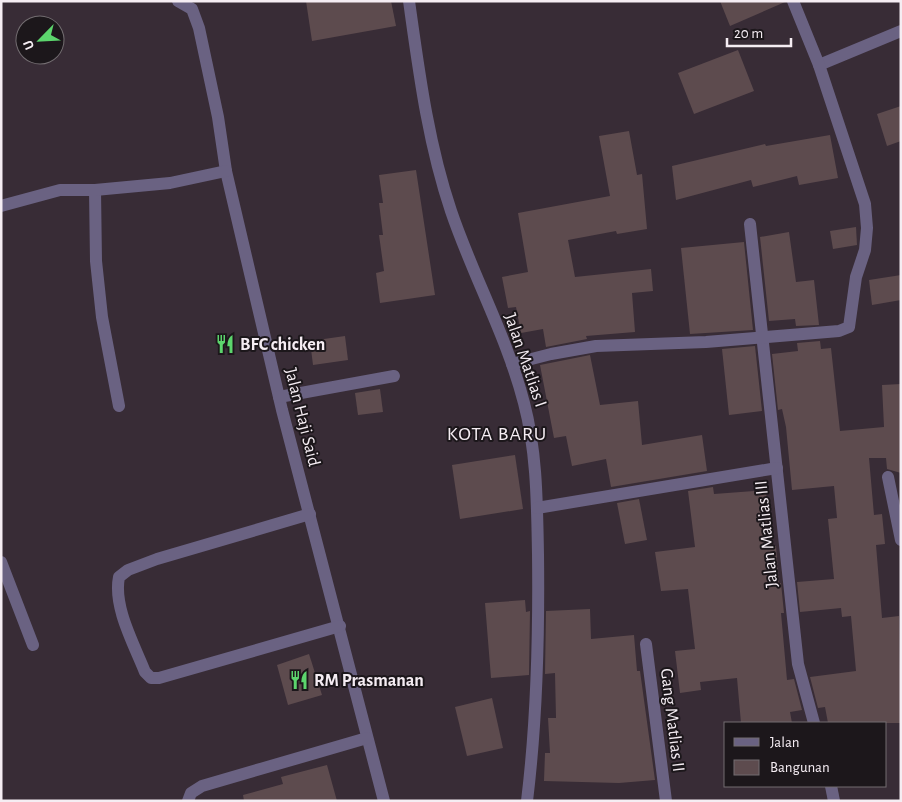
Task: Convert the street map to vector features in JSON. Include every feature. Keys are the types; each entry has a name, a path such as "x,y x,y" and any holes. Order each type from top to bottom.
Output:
{"street":[{"name":"Jalan Haji Said","path":"178,1 194,5 214,99 226,171 279,397 384,801"},
{"name":"Jalan Matlias I","path":"409,1 438,170 451,212 512,364 530,431 537,508 539,610 532,753 527,801"},
{"path":"512,364 551,354 596,346 762,338 838,331 849,327 852,297 865,250 867,228 865,204 819,65 794,1"},
{"path":"819,65 901,31"},
{"path":"1,206 60,190 95,190 170,183 226,171"},
{"path":"95,190 96,261 102,317 120,406"},
{"name":"Jalan Matlias III","path":"750,224 798,664 814,722"},
{"path":"279,397 394,376"},
{"path":"537,508 777,468"},
{"path":"888,477 901,540"},
{"path":"310,514 157,559 128,570 119,576 116,589 123,615 144,672 152,678 159,678 340,626"},
{"path":"1,562 32,646"},
{"name":"Gang Matlias II","path":"646,644 666,801"},
{"path":"188,801 191,793 202,786 367,738"},
{"path":"831,787 834,801"}],"building":[{"path":"306,1 391,1 396,26 312,41"},
{"path":"720,1 785,1 785,2 730,26"},
{"path":"738,50 754,91 694,114 678,73"},
{"path":"901,106 901,141 887,146 877,114"},
{"path":"629,131 637,175 642,174 647,229 617,234 616,231 568,240 575,277 651,269 653,291 632,293 635,332 586,336 587,339 546,347 543,329 521,333 516,307 508,308 502,277 528,272 518,213 610,196 599,136"},
{"path":"830,135 838,178 799,185 797,176 753,187 751,180 676,200 672,166 765,144 766,146"},
{"path":"416,170 435,295 380,303 376,273 384,271 379,235 383,235 379,203 383,203 379,175"},
{"path":"856,227 857,245 833,249 830,231"},
{"path":"789,232 796,282 814,280 819,325 796,326 795,319 769,321 760,237"},
{"path":"744,242 753,330 690,334 681,248"},
{"path":"901,275 901,300 872,305 869,280"},
{"path":"345,336 348,360 313,365 310,341"},
{"path":"820,341 821,349 831,348 840,431 884,427 882,385 901,384 901,473 887,469 886,458 869,458 874,515 882,514 885,544 876,545 882,618 899,616 901,723 828,722 825,707 818,708 810,677 856,671 851,616 842,617 841,608 800,612 797,582 834,579 828,519 837,518 834,486 792,490 786,427 782,409 778,410 772,354 798,351 797,343"},
{"path":"755,346 762,411 729,415 722,349"},
{"path":"590,355 600,405 638,401 642,445 702,435 707,471 611,487 606,459 572,466 566,436 554,438 540,365"},
{"path":"380,389 383,412 358,415 355,393"},
{"path":"515,455 523,509 460,519 452,465"},
{"path":"713,487 714,494 766,490 770,546 776,546 779,583 781,583 784,613 781,613 787,680 794,679 802,710 790,712 792,722 741,722 737,678 700,682 701,690 680,693 675,651 695,649 688,589 661,591 655,552 695,547 688,491"},
{"path":"639,499 647,540 625,544 617,503"},
{"path":"525,600 526,612 530,611 529,675 491,678 485,603"},
{"path":"590,609 591,639 634,635 637,671 640,671 655,780 619,783 544,781 545,753 550,753 548,718 556,718 555,673 545,674 546,611"},
{"name":"RM Prasmanan","path":"309,654 322,695 288,705 277,665"},
{"path":"492,698 503,748 467,756 455,707"},
{"path":"327,765 337,801 244,801 243,795 283,784 281,777"}],"place":[{"name":"BFC chicken","path":"225,344"},
{"name":"RM Prasmanan","path":"299,680"}],"district":[{"name":"KOTA BARU","path":"497,433"}]}
